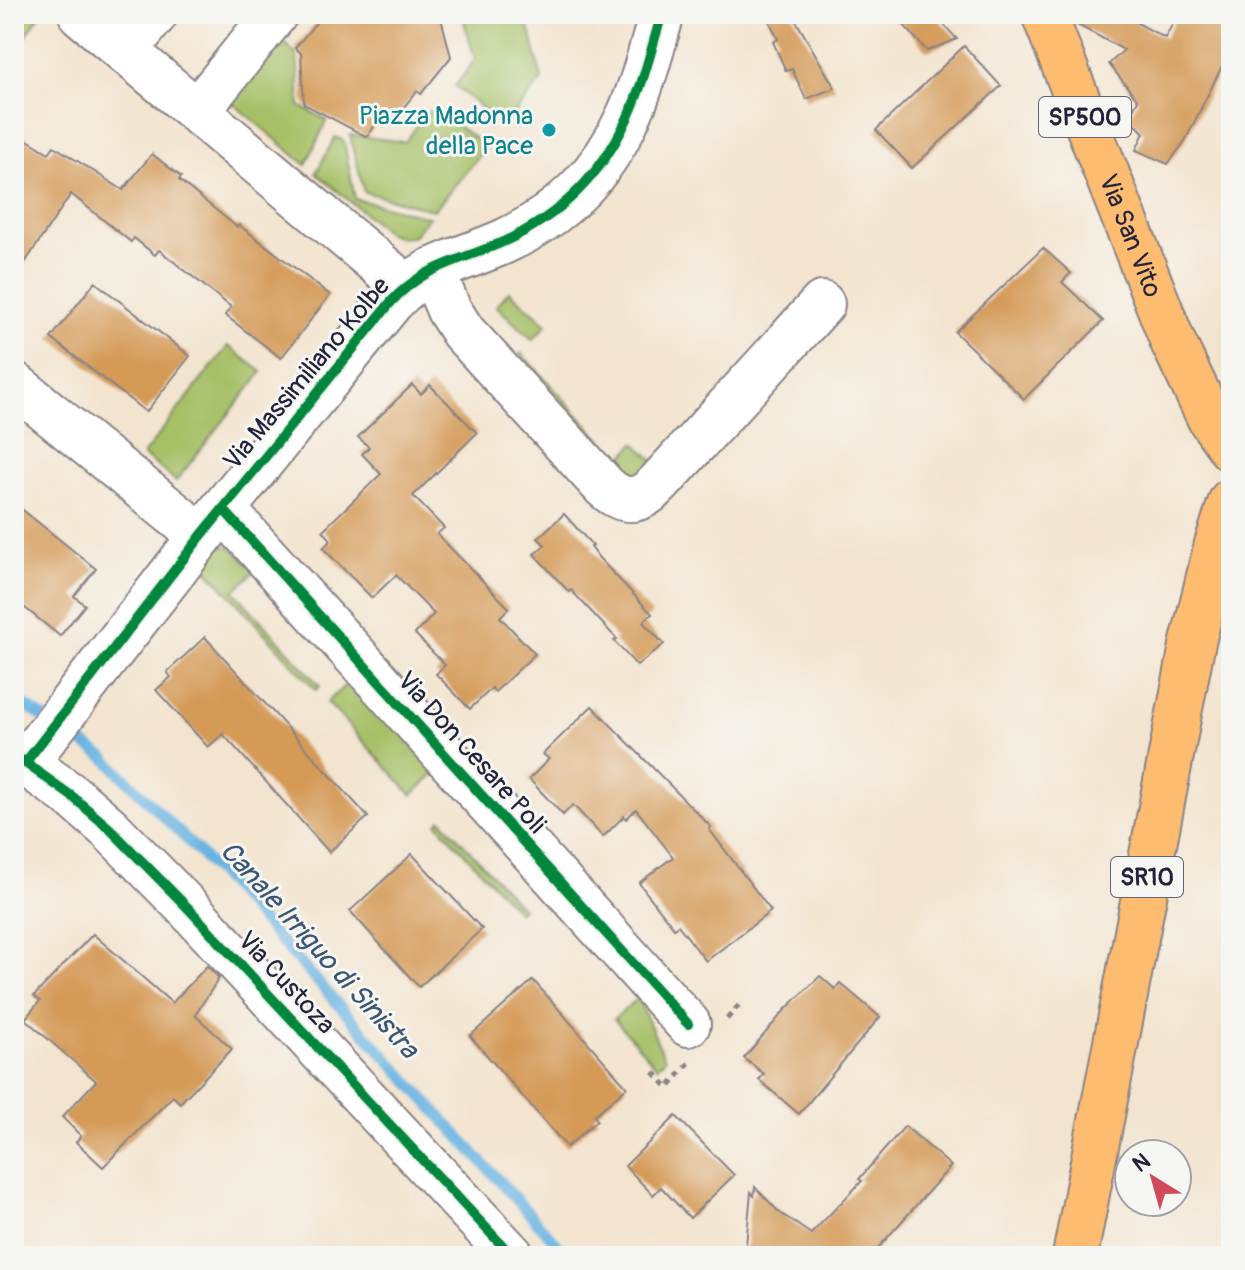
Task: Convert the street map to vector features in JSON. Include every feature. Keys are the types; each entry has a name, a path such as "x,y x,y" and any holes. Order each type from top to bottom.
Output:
{"main road":[{"name":"Via San Vito","path":"1044,14 1173,342 1210,419 1231,449"},
{"name":"SR10","path":"1075,1256 1192,646 1231,501"}],"street":[{"path":"81,14 197,111 418,278 449,310 463,332 605,487 619,498 643,496 658,484 822,304"},
{"path":"125,51 155,14"},
{"path":"197,111 275,14"},
{"name":"Via Massimiliano Kolbe","path":"26,754 68,706 212,522 418,278 523,232 562,206 582,188 605,158 628,118 662,14"},
{"name":"Via Don Cesare Poli","path":"14,384 212,522 688,1024"},
{"name":"Via Custoza","path":"26,754 93,813 165,885 512,1256"}],"green space":[{"path":"14,14 39,16 14,55"},
{"path":"462,14 526,14 542,80 504,126 455,86 475,60"},
{"path":"276,35 297,55 300,106 327,120 306,165 228,99"},
{"path":"435,110 487,147 434,210 364,192 350,135 405,142 428,111 432,113"},
{"path":"335,137 344,141 355,199 429,217 412,237 388,233 316,173"},
{"path":"509,291 547,324 533,340 496,306"},
{"path":"228,346 262,372 176,481 143,455"},
{"path":"521,353 620,460 635,443 656,463 635,475 621,472 515,359"},
{"path":"230,546 255,571 234,591 320,686 316,690 201,563 218,547"},
{"path":"353,678 439,771 412,795 327,702"},
{"path":"441,819 522,908 518,912 437,823"},
{"path":"638,998 665,1059 657,1067 614,1019"}],"building":[{"path":"323,14 440,14 451,57 421,94 417,91 388,126 376,124 367,137 304,104 301,53 295,48"},
{"path":"766,14 792,14 835,88 806,99 792,69 786,71 773,42 778,39"},
{"path":"894,14 934,14 957,39 927,51"},
{"path":"1071,14 1121,14 1165,38 1178,14 1214,14 1231,22 1231,48 1185,141 1168,164 1136,150 1144,133 1129,117 1138,100 1109,64 1124,50 1074,23"},
{"path":"964,46 1001,86 912,168 876,130"},
{"path":"26,139 49,153 54,146 123,190 152,154 237,227 239,225 330,295 281,358 225,315 231,307 159,250 155,255 134,238 131,242 71,194 14,279 14,158"},
{"path":"1043,248 1071,273 1062,282 1103,321 1024,399 955,332"},
{"path":"95,282 190,356 146,412 51,338"},
{"path":"412,385 421,394 430,385 477,433 413,496 444,528 437,534 509,608 500,617 535,654 495,692 492,688 470,709 436,674 445,665 415,634 434,614 396,575 372,598 323,548 331,540 323,530 381,474 362,454 369,447 358,437"},
{"path":"14,503 96,569 74,596 85,605 60,636 14,599"},
{"path":"564,514 593,546 599,558 652,614 643,622 664,644 637,666 614,641 617,639 534,554 545,545 538,538"},
{"path":"205,637 368,817 329,852 223,734 208,747 156,690 171,677 167,672"},
{"path":"592,706 711,827 709,829 771,911 706,961 678,925 674,928 639,883 673,857 636,809 626,819 624,816 603,837 573,805 563,815 529,779 549,759 543,754"},
{"path":"412,854 482,929 419,987 350,911"},
{"path":"93,934 172,1003 207,966 219,978 195,1015 232,1049 180,1103 173,1096 103,1167 76,1142 81,1136 62,1117 96,1081 25,1019 40,1001 34,996"},
{"path":"820,976 835,989 840,983 880,1017 799,1114 759,1080 764,1074 744,1058 785,1010"},
{"path":"533,980 627,1087 594,1116 597,1120 567,1147 470,1036"},
{"path":"676,1116 734,1175 690,1218 661,1187 653,1195 625,1166"},
{"path":"905,1126 951,1166 871,1256 745,1256 751,1192 754,1196 755,1187 779,1212 811,1234 862,1181 859,1179"}],"waterway":[{"name":"Canale Irriguo di Sinistra","path":"14,698 47,720"},
{"name":"Canale Irriguo di Sinistra","path":"61,729 104,757 196,849 568,1256"}],"cycle path":[{"path":"25,763 201,536 391,302 430,272 524,232 560,207 591,176 617,140 633,106 662,14"},
{"path":"223,509 688,1024"},
{"path":"14,755 73,797 109,828 188,908 512,1256"}],"place":[{"name":"Piazza Madonna della Pace","path":"549,130"}]}
